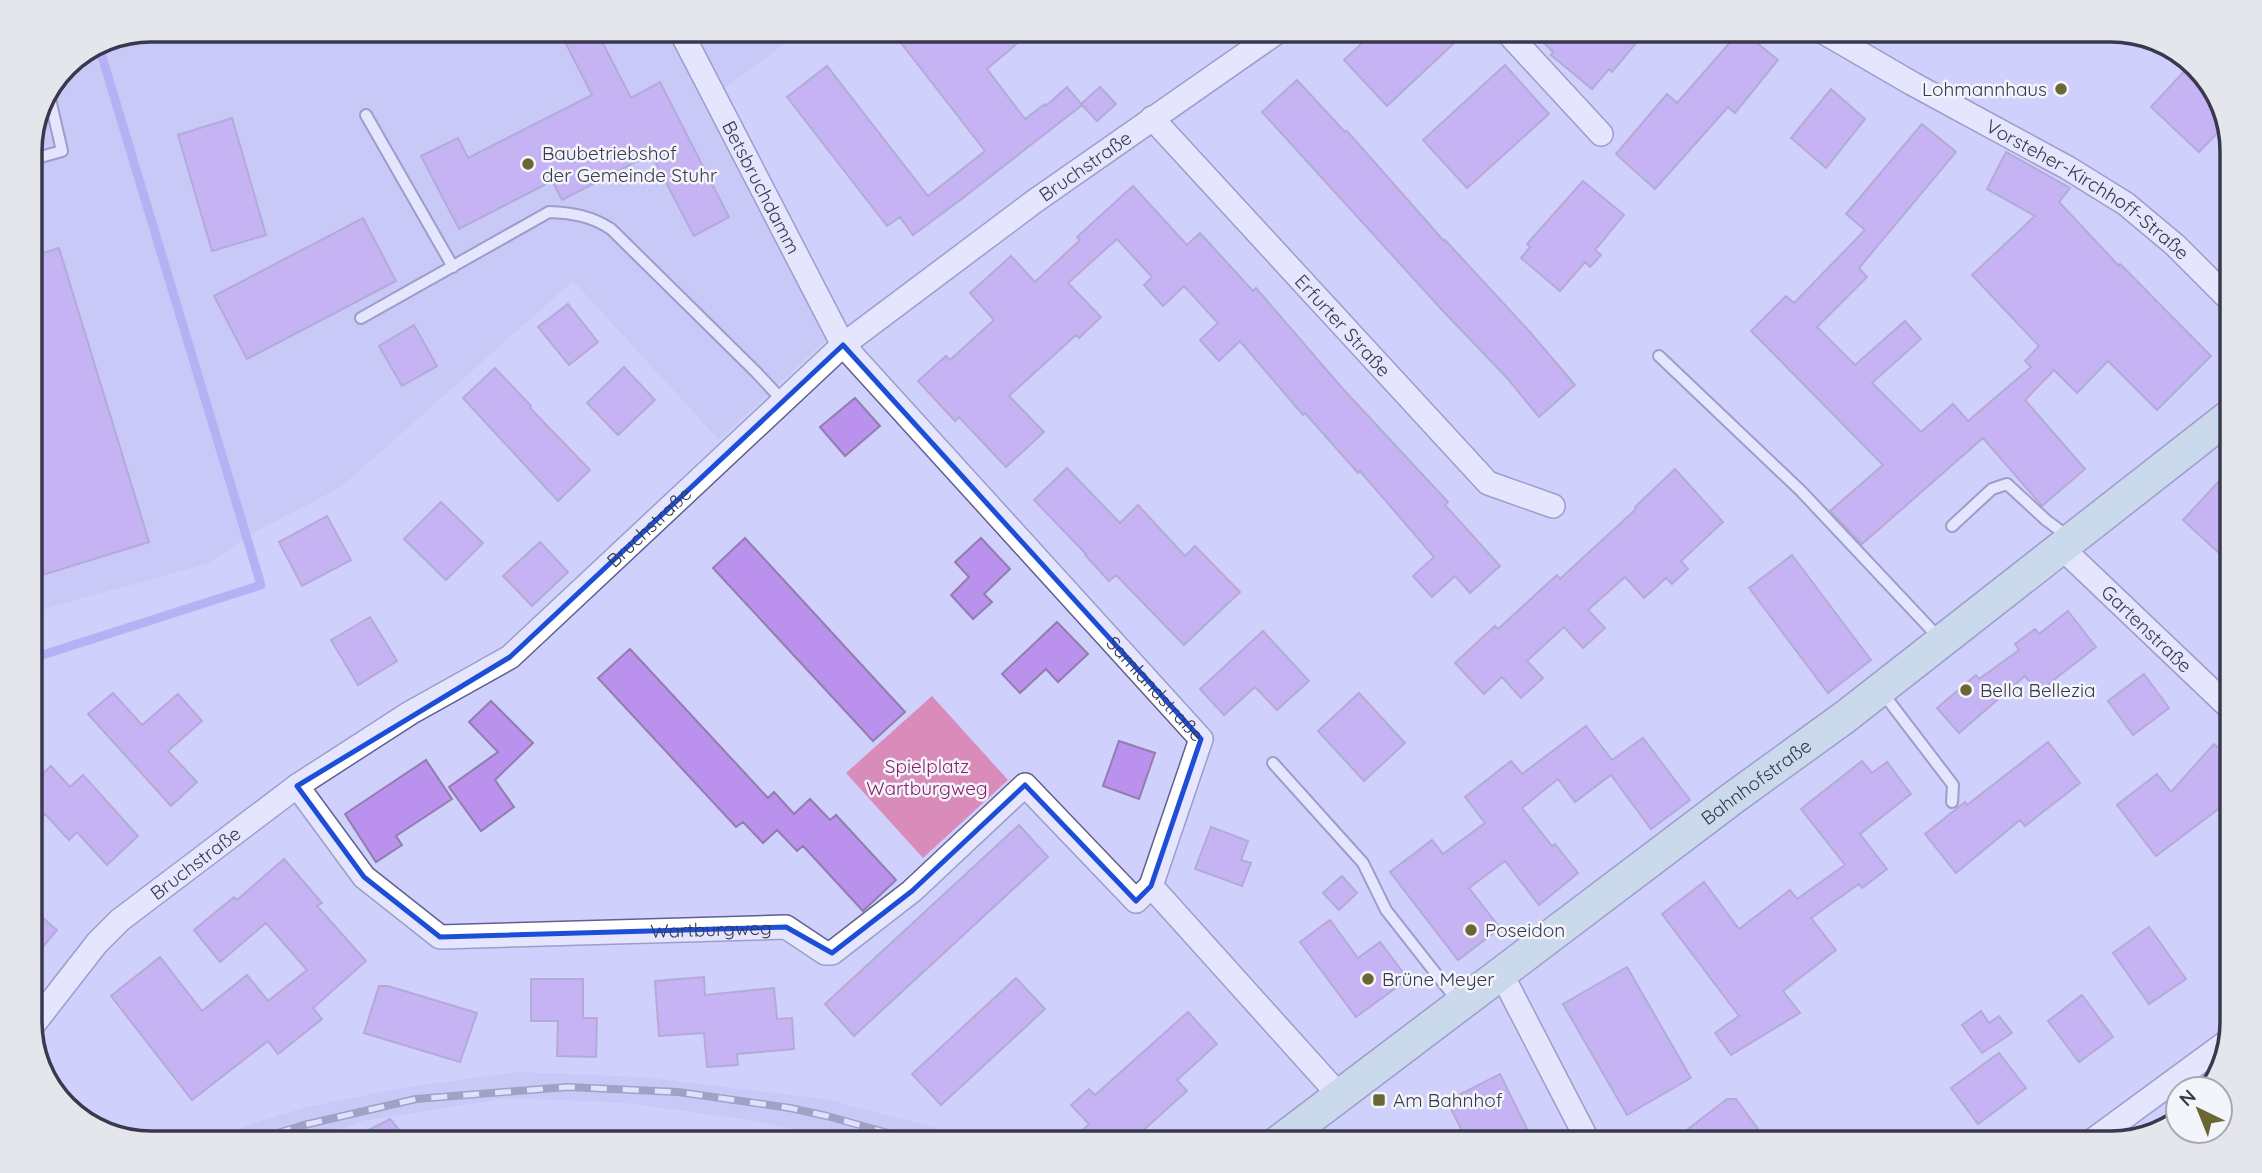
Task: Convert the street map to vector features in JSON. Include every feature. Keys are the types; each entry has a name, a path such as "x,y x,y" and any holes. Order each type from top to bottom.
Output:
{"street":[{"name":"Betsbruchdamm","path":"686,42 843,345"},
{"name":"Bruchstraße","path":"42,1014 97,943 120,920 297,786 410,713 510,657 843,345 1035,201 1263,42"},
{"path":"1516,42 1601,134"},
{"name":"Vorsteher-Kirchhoff-Straße","path":"1840,42 1913,85 2068,168 2126,204 2175,245 2220,290"},
{"name":"Erfurter Straße","path":"1152,118 1488,483 1553,506"},
{"name":"Samlandstraße","path":"843,345 1201,739 1151,886"},
{"name":"Bahnhofstraße","path":"1293,1131 1880,690 2220,423"},
{"name":"Gartenstraße","path":"2067,544 2220,698"},
{"name":"Wartburgweg","path":"297,786 364,877 440,937 786,927 825,953 832,953 912,891 1025,785 1136,901 1151,886"},
{"path":"1151,886 1340,1096"},
{"path":"1502,975 1582,1131"},
{"path":"2105,1131 2216,1050"}],"lane":[{"path":"42,157 62,151 52,106"},
{"path":"366,115 453,267"},
{"path":"361,318 549,212 573,213 594,219 611,229 783,401"},
{"path":"1659,356 1801,491 1942,642"},
{"path":"1952,526 1992,489 2007,484 2046,520 2067,544"},
{"path":"1880,690 1953,785 1952,802"},
{"path":"1273,763 1363,863 1386,910 1461,1005"}],"highlighted area":[{"path":"843,345 1201,739 1151,886 1136,901 1025,785 912,891 832,953 786,927 440,937 364,877 297,786 510,657"}],"shaded area":[{"path":"151,42 788,42 723,89 844,323 719,440 573,281 341,487 257,531 209,563 42,610 42,144 50,109 60,90 74,74 90,60 109,50"},
{"path":"518,1072 642,1077 824,1099 943,1131 800,1131 757,1121 626,1103 509,1098 366,1120 336,1131 229,1131 303,1108 401,1088"}],"green space":[{"name":"Spielplatz Wartburgweg","path":"932,696 1008,780 923,858 846,773"}],"building":[{"name":"Baubetriebshof der Gemeinde Stuhr","path":"565,42 602,42 631,98 660,82 729,217 694,236 651,154 562,200 552,181 459,229 421,156 458,138 468,158 592,95"},
{"path":"900,42 1019,42 987,69 1025,119 1045,104 1046,106 1067,87 1082,105 913,235 900,217 887,226 787,97 827,66 928,196 985,151"},
{"path":"1363,42 1455,42 1387,106 1344,60"},
{"path":"1543,42 1637,42 1612,72 1609,69 1592,89 1551,55 1553,52"},
{"path":"1730,42 1756,42 1778,60 1735,113 1728,107 1655,189 1616,154 1667,94 1677,103"},
{"path":"1505,65 1549,114 1467,188 1423,140"},
{"path":"2185,71 2202,90 2218,132 2199,152 2151,107"},
{"path":"1297,80 1345,132 1347,131 1575,385 1539,417 1508,379 1262,112"},
{"path":"1100,87 1116,104 1097,121 1081,104"},
{"path":"1831,89 1865,119 1826,168 1791,138"},
{"path":"232,118 266,235 212,251 178,135"},
{"path":"1922,124 1956,152 1859,268 1867,277 1817,327 1855,365 1905,321 1921,339 1872,383 1921,432 1953,404 1968,421 2031,367 2025,361 2039,346 1972,275 2035,216 1987,189 2006,152 2070,188 2059,202 2119,266 2120,264 2211,356 2157,410 2108,361 2077,393 2054,370 2025,400 2085,469 2042,506 1983,438 1862,544 1830,511 1883,465 1751,331 1786,296 1794,303 1865,230 1846,214"},
{"path":"1583,181 1624,215 1595,250 1601,255 1590,267 1585,262 1560,291 1521,258 1530,247 1527,244"},
{"path":"1133,186 1187,245 1200,233 1253,291 1256,288 1343,389 1448,502 1445,505 1500,566 1470,593 1455,576 1432,597 1413,576 1434,557 1360,471 1358,473 1305,413 1303,415 1240,341 1219,361 1200,340 1218,323 1184,286 1163,306 1144,285 1152,277 1117,239 1068,283 1101,317 1079,338 1076,335 1009,396 1044,432 1006,467 959,417 955,421 918,381 946,356 950,360 994,320 970,293 1011,256 1035,282 1080,240 1077,237"},
{"path":"363,218 396,281 247,359 214,296"},
{"path":"59,248 149,542 42,575 42,253"},
{"path":"568,304 598,342 569,365 538,327"},
{"path":"414,325 437,366 402,386 379,346"},
{"path":"624,367 655,400 618,435 587,403"},
{"path":"495,368 590,470 558,501 463,398"},
{"path":"855,398 880,426 845,456 820,427"},
{"path":"1067,468 1120,523 1138,505 1185,556 1195,546 1240,592 1184,645 1116,575 1109,581 1034,500"},
{"path":"1675,469 1723,522 1681,561 1688,569 1672,584 1666,578 1644,598 1625,577 1588,610 1605,628 1583,648 1564,627 1527,661 1543,678 1521,698 1502,677 1484,694 1455,663 1495,626 1498,629 1557,575 1560,579"},
{"path":"2220,480 2220,554 2183,520"},
{"path":"441,502 483,543 446,580 404,539"},
{"path":"327,516 351,560 302,586 279,542"},
{"path":"745,538 905,712 873,741 713,568"},
{"path":"981,538 1010,569 984,594 992,602 973,619 951,595 969,577 955,562"},
{"path":"540,542 568,572 532,606 503,576"},
{"path":"1792,555 1871,660 1828,693 1749,588"},
{"path":"2068,611 2096,647 2038,692 2025,676 1959,733 1937,708 1976,675 1979,679 2019,650 2015,644 2035,629 2039,634"},
{"path":"370,617 397,661 358,685 331,640"},
{"path":"1057,622 1088,654 1058,682 1046,669 1020,693 1002,674"},
{"path":"1263,631 1309,681 1277,710 1255,687 1224,715 1200,689"},
{"path":"630,649 768,798 774,792 794,814 810,799 830,820 836,815 896,880 863,911 803,846 797,851 777,830 763,843 743,822 736,827 598,678"},
{"path":"2144,674 2169,708 2133,735 2108,701"},
{"path":"113,693 142,725 178,694 202,721 168,751 197,782 171,806 88,714"},
{"path":"1359,693 1405,743 1364,781 1318,731"},
{"path":"491,701 533,743 495,780 514,807 481,831 449,787 498,752 469,722"},
{"path":"1586,726 1612,760 1643,738 1690,800 1651,829 1611,775 1575,802 1558,779 1522,808 1578,873 1539,905 1505,861 1469,888 1500,928 1458,960 1390,872 1432,840 1443,854 1485,823 1465,797 1511,761 1522,774"},
{"path":"1119,741 1155,753 1139,799 1103,786"},
{"path":"2048,742 2080,783 2025,826 2020,820 1956,873 1925,834"},
{"path":"2214,744 2220,749 2220,808 2156,856 2117,805 2157,774 2171,792"},
{"path":"426,760 452,799 396,836 402,845 376,862 345,814"},
{"path":"1862,761 1872,773 1887,762 1911,794 1860,834 1887,869 1862,888 1859,884 1811,918 1836,950 1783,991 1800,1013 1731,1055 1715,1033 1739,1016 1662,914 1704,882 1739,929 1790,890 1797,899 1845,865 1801,809"},
{"path":"51,766 70,787 83,775 138,836 107,865 77,832 69,840 45,814 42,817 42,774"},
{"path":"1019,825 1048,857 854,1036 825,1004"},
{"path":"1211,827 1248,841 1241,860 1251,863 1242,886 1195,869"},
{"path":"284,859 322,903 317,906 366,961 313,1008 322,1019 278,1054 268,1041 192,1100 111,996 160,957 202,1011 247,975 268,1001 307,970 266,923 220,962 194,930 234,897 237,900"},
{"path":"1342,876 1357,893 1339,910 1323,893"},
{"path":"42,917 57,930 42,948"},
{"name":"Brüne Meyer","path":"1330,920 1358,958 1380,942 1408,979 1356,1017 1300,942"},
{"path":"2149,927 2186,979 2149,1004 2113,953"},
{"path":"1627,967 1691,1078 1627,1115 1563,1004"},
{"path":"704,977 705,995 774,988 777,1019 792,1018 794,1049 737,1054 738,1065 707,1067 704,1033 659,1036 655,981"},
{"path":"1016,978 1045,1009 941,1105 912,1074"},
{"path":"531,979 583,979 583,1018 597,1018 596,1057 557,1056 558,1021 531,1021"},
{"path":"379,986 388,986 477,1013 460,1062 364,1033"},
{"path":"2082,995 2113,1037 2079,1062 2048,1021"},
{"path":"1981,1011 1989,1023 1999,1016 2012,1033 1982,1053 1962,1025"},
{"path":"1188,1012 1217,1044 1177,1080 1187,1091 1142,1131 1082,1131 1089,1124 1071,1105 1089,1089 1095,1095"},
{"path":"1999,1053 2026,1088 1978,1124 1951,1088"},
{"path":"1500,1074 1528,1131 1462,1131 1447,1101"},
{"path":"1727,1099 1736,1099 1758,1129 1755,1131 1686,1131"},
{"path":"390,1119 400,1131 367,1131"}],"waterway":[{"path":"42,655 261,585 101,54"}],"railway":[{"path":"284,1131 416,1099 568,1087 678,1092 790,1108 881,1131"}],"place":[{"name":"Lohmannhaus","path":"2061,89"},
{"name":"Baubetriebshof der Gemeinde Stuhr","path":"528,164"},
{"name":"Bella Bellezia","path":"1966,690"},
{"name":"Poseidon","path":"1471,930"},
{"name":"Brüne Meyer","path":"1368,979"},
{"name":"Am Bahnhof","path":"1379,1100"}]}
